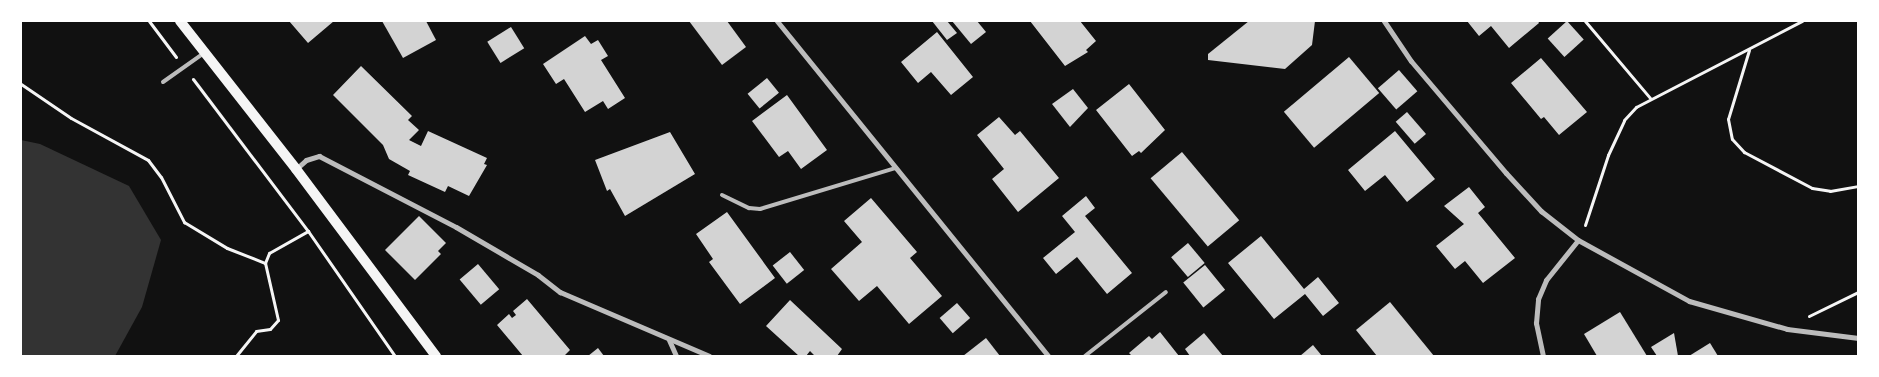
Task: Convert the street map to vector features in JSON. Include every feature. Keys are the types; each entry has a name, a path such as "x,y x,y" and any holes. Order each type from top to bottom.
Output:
{"main road":[{"path":"180,21 296,169 436,356"}],"street":[{"path":"777,21 1048,356"},
{"path":"1387,22 1411,61 1506,173 1541,211 1578,240 1689,301 1787,329 1858,338"},
{"path":"296,169 306,160 319,156 456,227 538,275 560,292 709,356"},
{"path":"1543,356 1536,323 1538,299 1546,280 1578,240"},
{"path":"668,340 676,356"}],"lane":[{"path":"164,82 204,53"},
{"path":"722,195 749,208 760,209 896,168"},
{"path":"1085,356 1166,292"}],"path":[{"path":"149,21 308,231 396,356"},
{"path":"1586,21 1650,98"},
{"path":"1578,240 1608,156 1624,120 1636,107 1650,98 1749,50 1802,21"},
{"path":"1749,50 1728,119 1732,139 1744,152 1812,188 1830,191 1858,186"},
{"path":"21,84 71,118 148,160 161,177 184,222 227,248 265,263"},
{"path":"236,356 256,331 270,329 278,320 265,263 269,254 308,231"},
{"path":"1787,329 1858,292"}],"shaded area":[{"path":"21,140 40,144 129,186 161,240 142,307 115,356 21,356"}],"building":[{"path":"289,21 334,21 308,43"},
{"path":"382,21 426,21 436,40 403,58"},
{"path":"689,21 727,21 746,47 722,65"},
{"path":"932,21 947,21 957,33 947,40"},
{"path":"952,21 977,21 986,32 971,44"},
{"path":"1030,21 1080,21 1096,41 1086,50 1088,52 1065,66"},
{"path":"1249,21 1315,21 1312,45 1285,69 1208,60 1208,54"},
{"path":"1467,21 1538,21 1539,23 1509,48 1491,26 1479,36"},
{"path":"1567,21 1584,40 1564,57 1548,38"},
{"path":"511,27 524,48 501,63 487,42"},
{"path":"937,32 973,77 951,95 931,72 918,83 901,62"},
{"path":"585,36 591,44 598,40 608,56 601,60 625,98 608,109 603,101 585,112 564,79 556,84 543,64"},
{"path":"1349,57 1379,93 1314,148 1284,112"},
{"path":"1541,58 1587,112 1559,135 1544,117 1541,119 1511,83"},
{"path":"361,66 412,116 408,120 419,130 409,140 421,146 428,131 487,158 484,164 487,165 469,196 448,186 445,192 408,175 410,171 389,159 383,145 333,95"},
{"path":"1399,70 1417,91 1396,110 1378,88"},
{"path":"767,78 779,93 760,108 748,94"},
{"path":"1129,84 1165,130 1141,153 1139,151 1132,156 1096,110"},
{"path":"1073,89 1088,108 1070,127 1052,104"},
{"path":"787,95 827,150 801,169 788,151 779,157 752,121"},
{"path":"1407,112 1426,134 1415,144 1396,122"},
{"path":"999,117 1015,135 1020,131 1059,178 1018,212 992,179 1004,169 977,135"},
{"path":"1395,131 1435,179 1407,202 1385,175 1365,191 1348,170"},
{"path":"670,132 695,174 625,216 610,189 607,191 595,160"},
{"path":"1182,152 1239,220 1208,247 1151,178"},
{"path":"1469,187 1485,207 1478,213 1515,258 1483,283 1465,261 1455,269 1436,246 1464,224 1444,206"},
{"path":"1086,196 1095,208 1085,216 1132,273 1107,294 1077,257 1056,274 1043,258 1075,232 1062,216"},
{"path":"871,198 917,252 910,258 942,296 909,324 877,286 859,301 831,269 862,242 844,221"},
{"path":"727,212 775,278 740,304 709,262 713,259 696,234"},
{"path":"419,216 446,243 438,251 441,254 415,280 385,250"},
{"path":"1261,236 1304,289 1318,277 1339,303 1323,316 1305,294 1274,319 1228,263"},
{"path":"1188,243 1205,263 1188,277 1171,257"},
{"path":"790,252 804,270 787,284 773,266"},
{"path":"478,264 499,289 481,305 460,279"},
{"path":"1205,265 1225,290 1203,307 1183,283"},
{"path":"527,299 570,350 564,356 523,356 497,325 509,314 512,318 516,315 513,311"},
{"path":"790,300 842,349 837,356 815,356 810,351 806,356 799,356 766,326"},
{"path":"1390,302 1434,356 1377,356 1356,330"},
{"path":"957,303 970,318 953,333 940,318"},
{"path":"1620,312 1647,356 1597,356 1584,334"},
{"path":"1160,332 1179,356 1132,356 1129,353 1149,336 1152,339"},
{"path":"1204,333 1223,356 1190,356 1185,349"},
{"path":"1674,333 1678,356 1657,356 1651,347"},
{"path":"986,338 1000,356 963,356"},
{"path":"1710,343 1718,356 1689,356"},
{"path":"1313,345 1322,356 1300,356"},
{"path":"598,348 604,356 588,356"}]}
